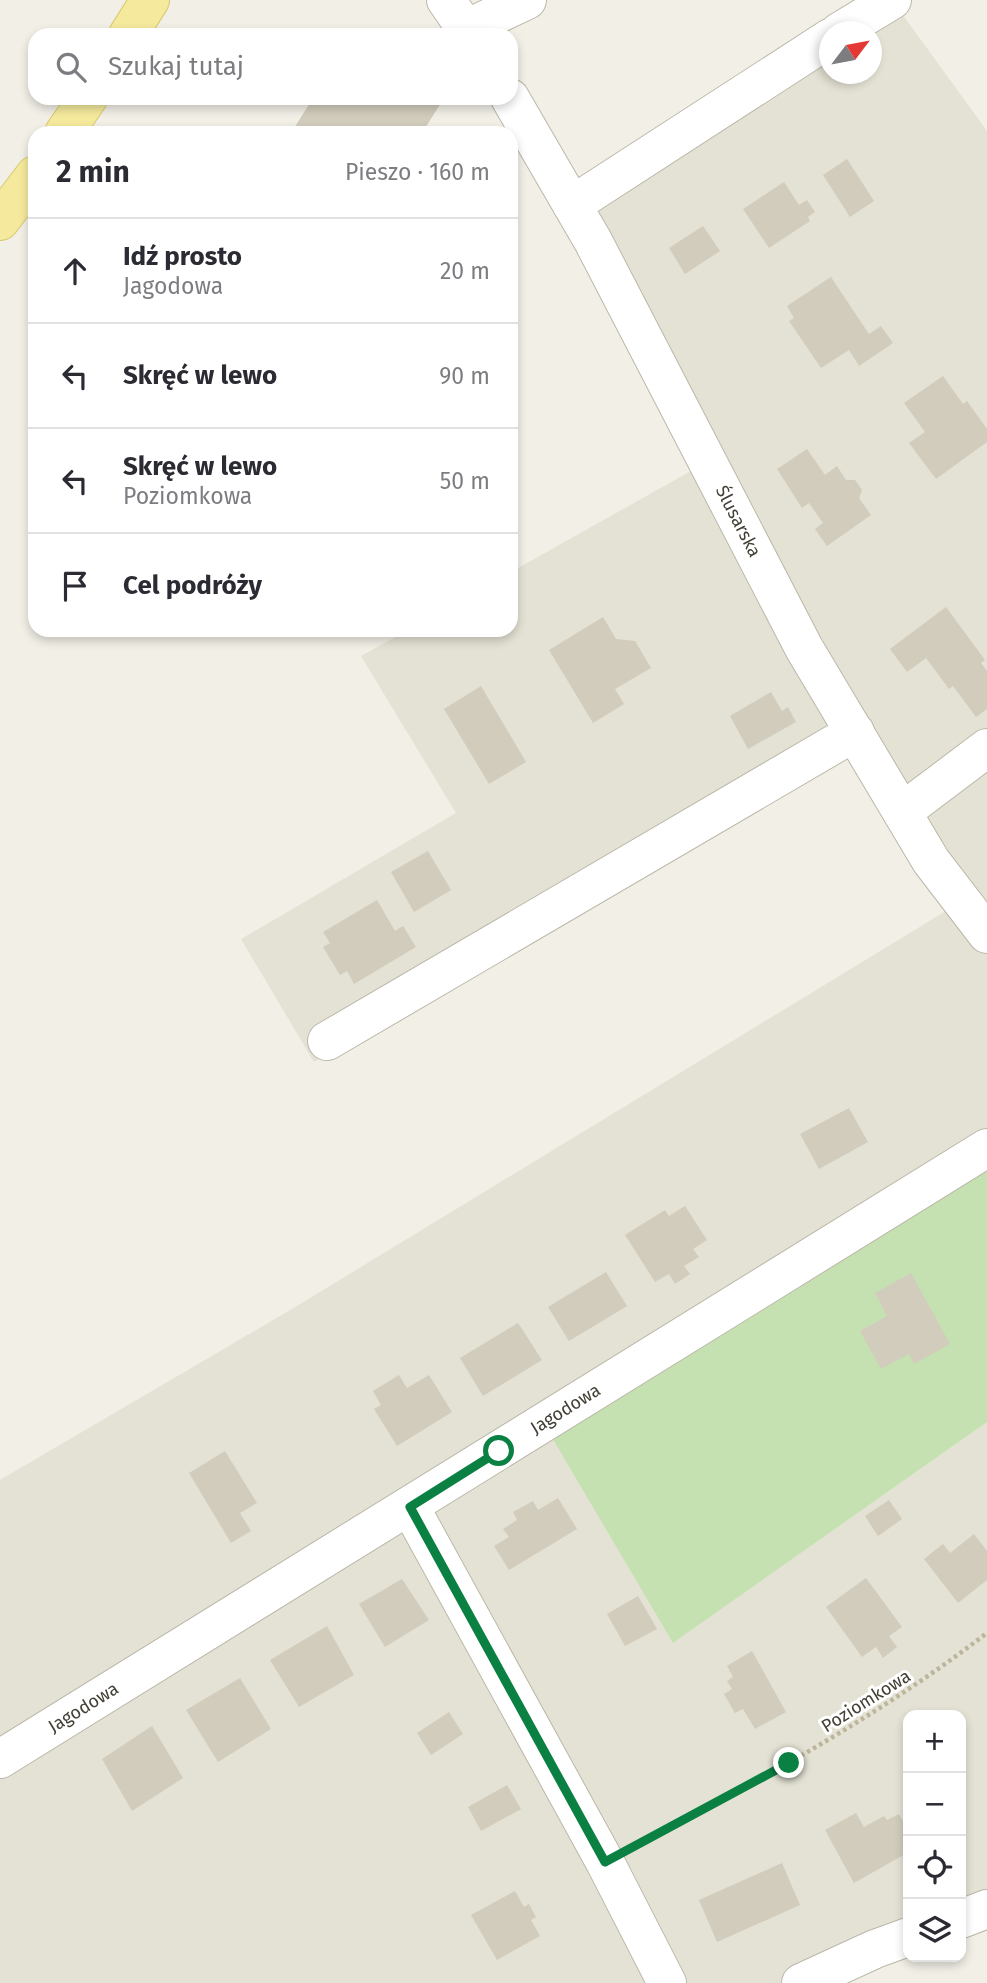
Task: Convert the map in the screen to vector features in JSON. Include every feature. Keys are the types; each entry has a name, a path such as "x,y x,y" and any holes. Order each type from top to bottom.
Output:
{"main road":[{"path":"132,28 150,0"},
{"path":"69,126 83,105"},
{"path":"0,220 28,184"}],"street":[{"path":"461,21 527,0"},
{"path":"857,21 892,0"},
{"path":"572,205 819,45"},
{"name":"Ślusarska","path":"514,105 593,241 804,648 931,861 987,934"},
{"path":"327,1041 855,732"},
{"path":"902,812 987,748"},
{"name":"Jagodowa","path":"0,1759 987,1148"},
{"path":"410,1507 605,1862 667,1983"},
{"path":"966,1917 987,1909"},
{"path":"801,1983 903,1939"}],"path":[{"name":"Poziomkowa","path":"605,1862 836,1737 930,1676 987,1633"}],"shaded area":[{"path":"892,0 987,131 987,1148 673,1643 987,1422 987,1907 966,1915 966,1710 903,1710 903,1939 801,1983 0,1983 0,1480 292,1309 946,911 844,753 314,1062 241,939 456,813 361,656 395,637 518,637 518,568 707,462 572,205 819,44 819,84 882,84 882,21 879,21"}],"green space":[{"path":"987,1148 987,1422 673,1643 544,1424"}],"building":[{"path":"309,105 440,105 426,126 295,126"},
{"path":"847,159 874,201 850,217 823,175"},
{"path":"784,182 799,205 807,200 815,212 808,217 810,221 769,248 743,209"},
{"path":"703,226 720,251 685,274 669,248"},
{"path":"831,277 869,334 881,326 893,343 859,366 849,350 821,368 789,321 794,318 787,306"},
{"path":"943,376 963,404 967,401 987,429 987,442 936,479 909,443 925,432 904,403"},
{"path":"807,449 825,475 837,466 846,480 855,480 862,490 859,498 871,515 827,546 815,529 823,523 809,503 802,508 777,469"},
{"path":"946,607 985,660 981,663 987,671 987,709 976,717 953,686 949,689 926,658 907,672 890,649"},
{"path":"603,617 616,639 635,641 651,668 615,689 624,704 593,723 549,650"},
{"path":"481,686 526,762 489,784 444,709"},
{"path":"771,692 782,711 788,707 796,722 748,749 730,716"},
{"path":"428,851 451,890 414,912 391,872"},
{"path":"377,900 395,931 403,926 416,947 354,984 347,971 340,975 323,947 330,943 323,932"},
{"path":"849,1108 868,1142 819,1169 800,1134"},
{"path":"685,1206 707,1240 693,1249 699,1257 684,1266 690,1274 675,1284 669,1274 655,1282 625,1235 665,1210 669,1216"},
{"path":"606,1272 627,1306 569,1341 548,1307"},
{"path":"911,1273 950,1344 914,1364 909,1354 881,1369 860,1331 887,1316 875,1293"},
{"path":"518,1323 542,1360 483,1396 460,1358"},
{"path":"399,1375 407,1388 429,1375 452,1412 397,1446 374,1409 381,1405 373,1391"},
{"path":"225,1451 257,1503 240,1513 251,1531 231,1543 189,1473"},
{"path":"558,1498 577,1529 509,1570 494,1546 509,1537 503,1529 517,1520 513,1512 533,1501 538,1510"},
{"path":"889,1500 902,1519 878,1536 865,1516"},
{"path":"974,1534 987,1551 987,1580 958,1603 924,1559 943,1544 950,1553"},
{"path":"866,1578 902,1627 889,1636 897,1647 883,1658 876,1647 862,1657 826,1607"},
{"path":"402,1579 429,1620 385,1647 359,1604"},
{"path":"638,1596 657,1629 625,1646 607,1614"},
{"path":"327,1626 354,1675 299,1707 270,1660"},
{"path":"752,1651 786,1712 755,1729 743,1709 735,1713 724,1694 732,1689 727,1681 733,1677 727,1666"},
{"path":"240,1678 271,1729 218,1762 186,1710"},
{"path":"449,1712 463,1734 431,1755 417,1733"},
{"path":"152,1726 183,1778 132,1811 102,1759"},
{"path":"507,1785 521,1809 481,1831 468,1807"},
{"path":"856,1813 864,1827 884,1816 887,1820 899,1814 903,1821 903,1855 854,1883 825,1830"},
{"path":"782,1863 800,1905 717,1942 699,1900"},
{"path":"515,1891 524,1907 529,1904 536,1917 531,1920 540,1936 497,1960 471,1915"}],"route":[{"path":"499,1451 410,1507 605,1862 789,1763"}]}
